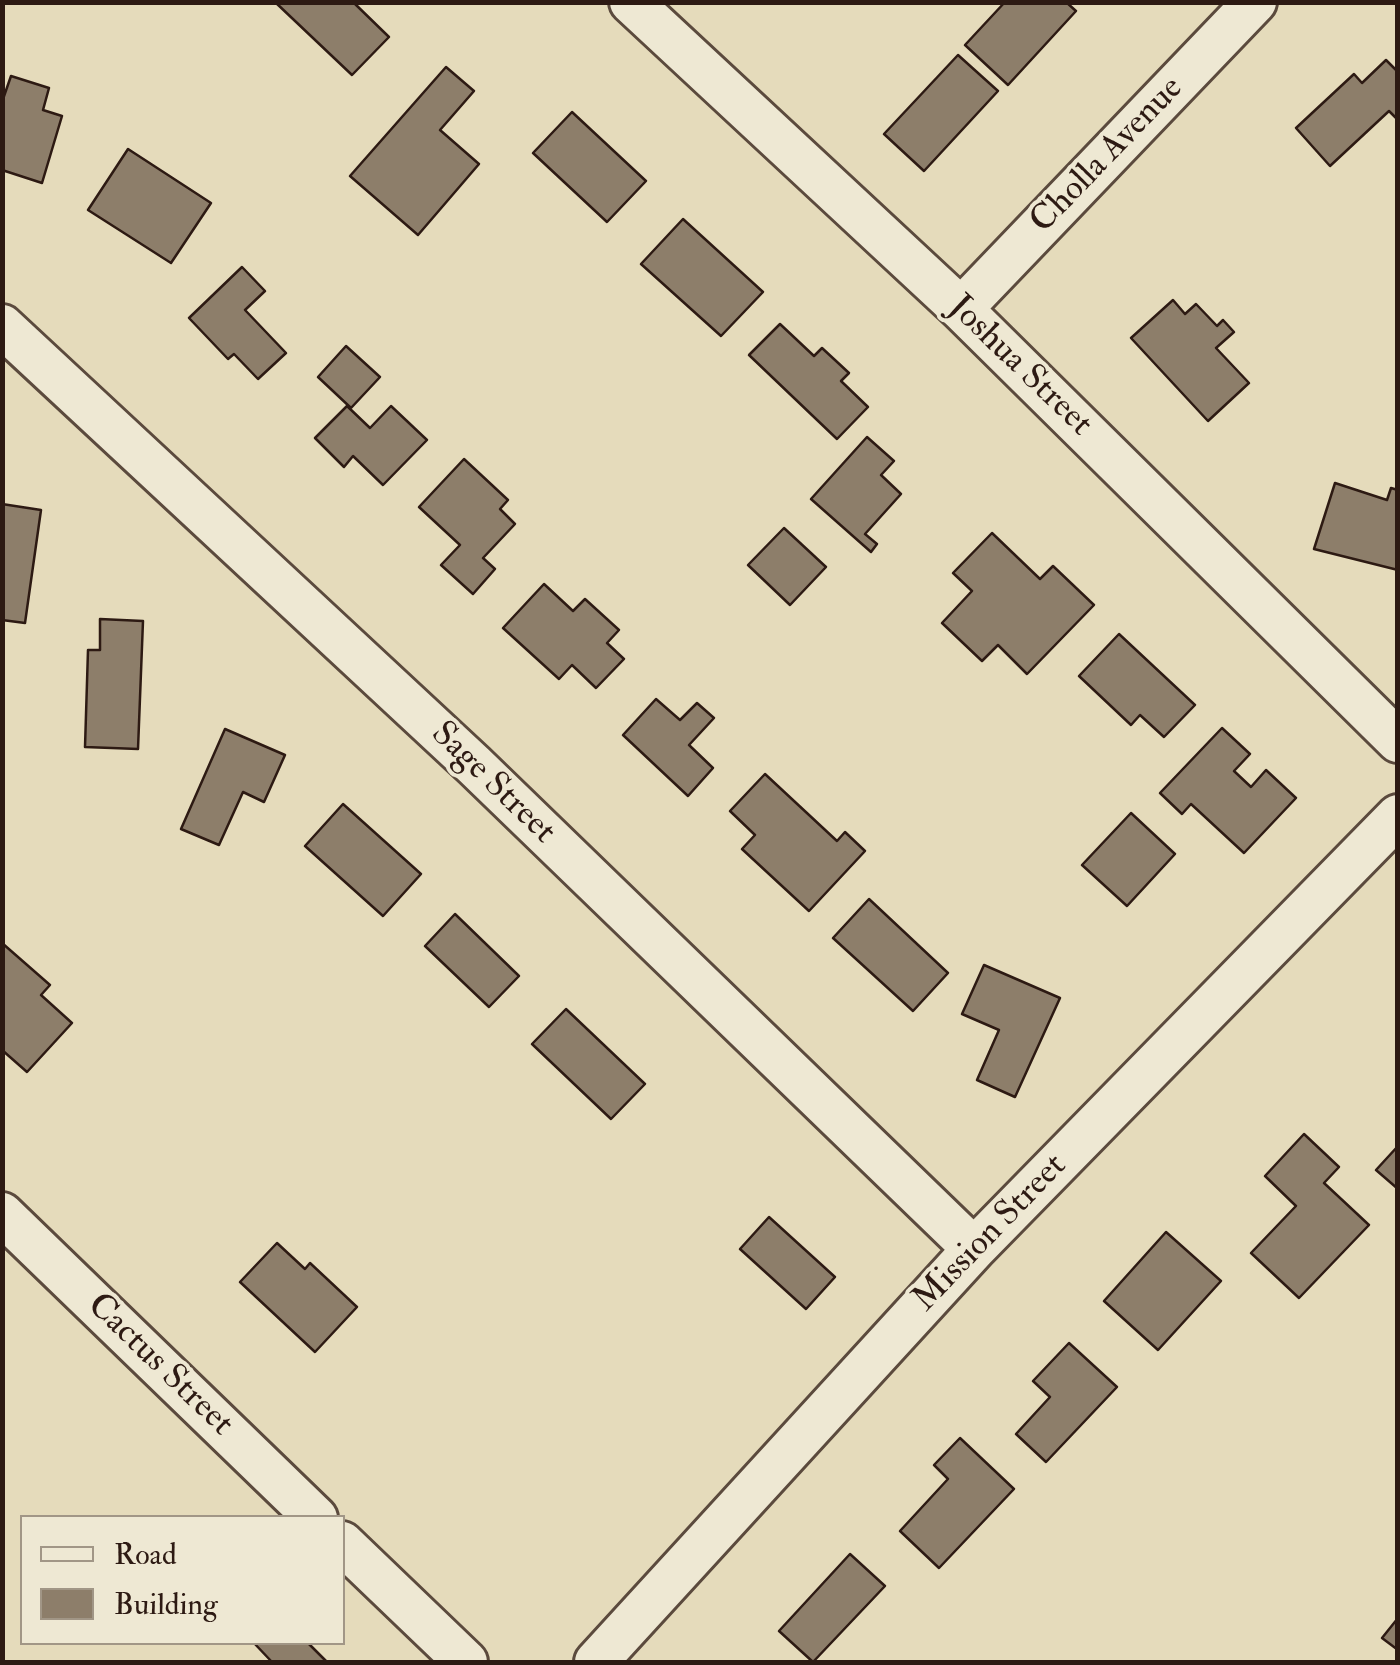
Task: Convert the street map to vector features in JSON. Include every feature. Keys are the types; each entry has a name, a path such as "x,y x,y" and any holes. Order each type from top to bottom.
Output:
{"street":[{"name":"Joshua Street","path":"631,2 960,309 1398,741"},
{"name":"Cholla Avenue","path":"960,309 1255,2"},
{"name":"Sage Street","path":"2,326 474,765 974,1249"},
{"name":"Mission Street","path":"596,1662 974,1249 1398,816"},
{"name":"Cactus Street","path":"2,1214 313,1515"},
{"path":"345,1546 466,1662"}],"building":[{"path":"275,2 353,2 389,37 352,75"},
{"path":"1005,2 1066,2 1076,11 1008,85 965,45"},
{"path":"958,55 998,91 924,171 884,134"},
{"path":"1386,60 1398,72 1398,120 1389,111 1330,166 1296,128 1354,74 1362,83"},
{"path":"446,67 474,91 440,130 479,164 418,235 350,176"},
{"path":"11,76 49,88 43,110 62,116 42,183 2,170 2,102"},
{"path":"572,112 646,181 607,222 533,153"},
{"path":"128,149 211,203 171,263 88,210"},
{"path":"683,219 763,292 721,336 641,264"},
{"path":"242,267 265,291 245,310 286,353 258,379 234,354 228,359 189,318"},
{"path":"1173,300 1185,314 1196,304 1217,326 1223,320 1234,332 1216,348 1249,383 1208,421 1131,338"},
{"path":"780,324 814,356 822,348 849,373 841,381 868,407 837,439 749,355"},
{"path":"346,346 380,377 351,408 318,377"},
{"path":"347,406 370,428 391,406 427,440 383,485 353,456 344,467 315,438"},
{"path":"867,437 894,461 881,475 901,494 865,534 877,544 871,552 811,499"},
{"path":"464,459 508,500 500,509 515,524 483,558 495,569 473,594 441,565 460,545 419,507"},
{"path":"1335,483 1387,500 1391,488 1398,490 1398,570 1314,549"},
{"path":"2,504 41,510 25,623 2,620"},
{"path":"784,528 826,567 790,605 748,565"},
{"path":"992,533 1040,579 1053,566 1094,605 1027,674 998,645 982,661 942,623 972,591 953,573"},
{"path":"544,584 573,611 585,599 619,630 607,643 624,659 596,688 572,665 559,679 503,628"},
{"path":"100,619 143,621 138,749 85,747 88,650 100,650"},
{"path":"1119,634 1195,705 1164,737 1140,715 1131,725 1079,676"},
{"path":"656,699 680,720 697,703 714,718 689,745 713,768 688,796 623,735"},
{"path":"1222,728 1250,754 1234,771 1251,787 1266,770 1296,798 1244,853 1191,804 1182,814 1160,793"},
{"path":"225,729 285,755 264,802 243,792 219,845 181,829"},
{"path":"765,774 837,841 845,832 865,851 809,911 742,849 755,835 730,811"},
{"path":"343,804 421,874 383,916 305,846"},
{"path":"1131,813 1175,854 1127,906 1082,865"},
{"path":"869,899 948,973 913,1011 833,938"},
{"path":"455,914 519,976 489,1007 425,946"},
{"path":"2,943 50,985 41,995 72,1023 27,1072 2,1050"},
{"path":"984,965 1060,998 1015,1097 977,1080 999,1030 962,1014"},
{"path":"566,1009 645,1084 611,1119 532,1044"},
{"path":"1304,1134 1339,1167 1324,1183 1369,1225 1299,1298 1251,1253 1296,1206 1265,1176"},
{"path":"1398,1146 1398,1189 1376,1170"},
{"path":"769,1217 835,1277 806,1309 740,1249"},
{"path":"1166,1232 1221,1281 1158,1350 1104,1301"},
{"path":"277,1243 305,1269 310,1263 357,1307 315,1352 240,1282"},
{"path":"1069,1343 1117,1387 1046,1462 1016,1434 1050,1397 1033,1381"},
{"path":"960,1438 1014,1489 939,1568 900,1531 948,1479 934,1465"},
{"path":"850,1554 885,1586 813,1662 779,1631"},
{"path":"1398,1618 1398,1650 1382,1638"},
{"path":"256,1645 310,1645 327,1662 272,1662"}]}
